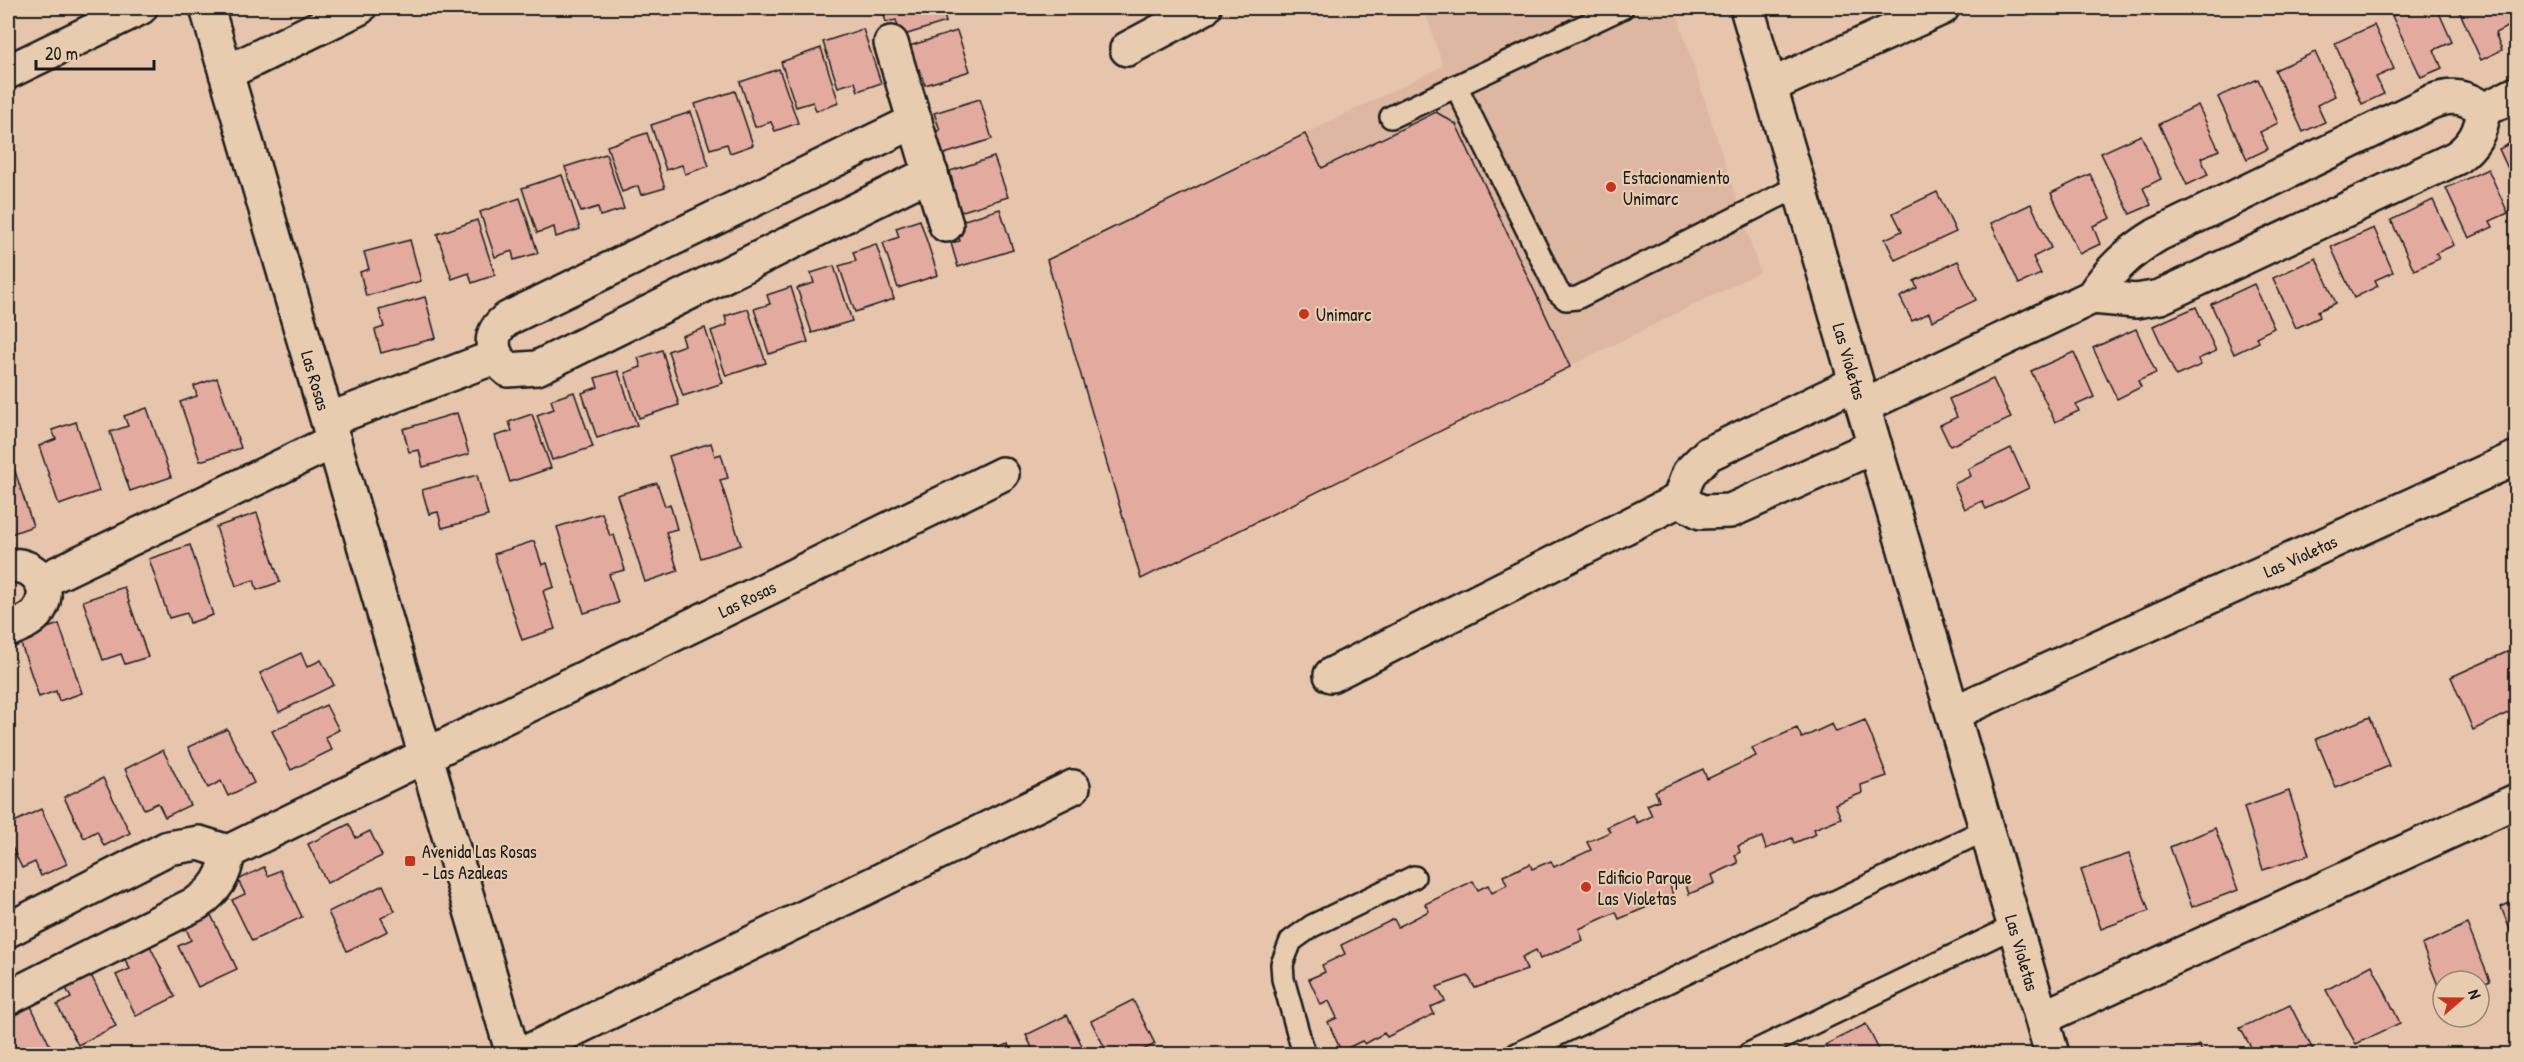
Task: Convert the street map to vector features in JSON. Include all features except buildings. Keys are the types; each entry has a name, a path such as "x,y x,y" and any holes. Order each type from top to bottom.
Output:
{"street":[{"path":"8,72 141,8"},
{"name":"Las Rosas","path":"207,8 513,1054"},
{"path":"226,73 359,8"},
{"path":"1127,49 1204,8"},
{"name":"Las Violetas","path":"1747,8 2052,1054"},
{"path":"1770,86 1942,8"},
{"path":"891,43 946,225"},
{"path":"1331,675 1679,500 1689,473 1708,454 1860,394 2092,297 2136,301 2160,297 2456,158 2468,149 2477,137 2484,110 2517,94"},
{"path":"2092,297 2114,267 2134,249 2157,235 2431,102 2446,97 2461,97 2473,101 2484,110"},
{"path":"915,121 509,318 496,330 493,339 495,357 508,370 537,368 930,173"},
{"path":"42,581 331,431 495,357"},
{"path":"1679,500 1701,512 1730,511 1875,446"},
{"name":"Las Violetas","path":"1953,713 2517,458"},
{"name":"Las Rosas","path":"425,754 1002,474"},
{"path":"8,566 27,568 36,573 42,581 45,592 42,604 35,614 8,630"},
{"path":"8,930 168,848 200,843 228,852 425,754"},
{"path":"523,1054 1073,787"},
{"path":"2042,1018 2517,801"},
{"path":"8,998 197,903 211,893 222,879 228,852"}],"lane":[{"path":"1391,117 1622,8"},
{"path":"1455,86 1558,292 1566,299 1577,298 1799,186"},
{"path":"1517,1054 1987,829"},
{"path":"1304,1054 1283,979 1282,964 1291,941 1312,926 1414,877"},
{"path":"1749,1054 2015,926"}],"shaded area":[{"name":"Unimarc","path":"1424,8 1675,8 1760,272 1141,579 1047,260 1443,66"}],"place":[{"name":"Estacionamiento Unimarc","path":"1611,187"},
{"name":"Unimarc","path":"1304,314"},
{"name":"Avenida Las Rosas - Las Azaleas","path":"410,861"},
{"name":"Edificio Parque Las Violetas","path":"1586,887"}]}
